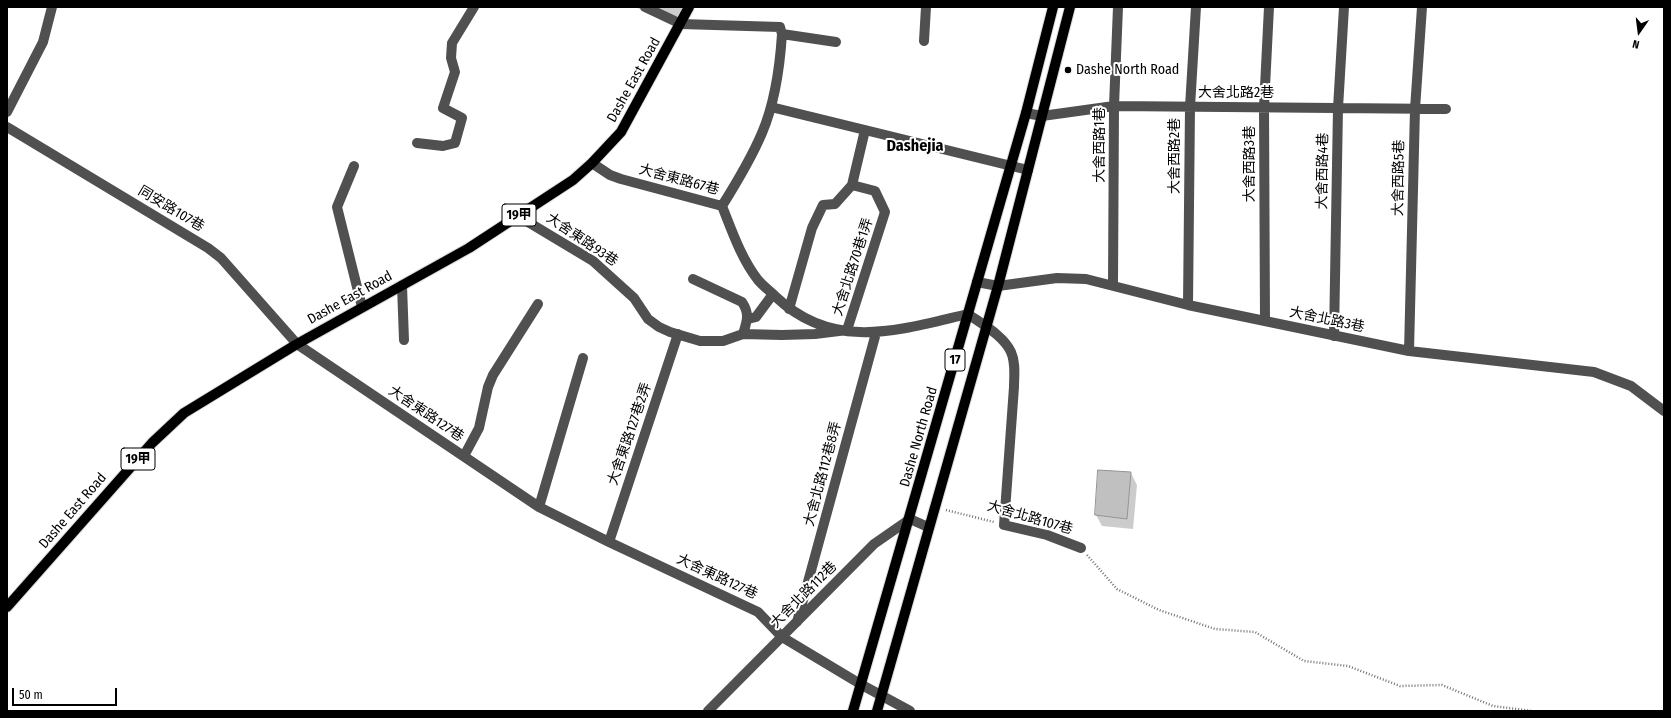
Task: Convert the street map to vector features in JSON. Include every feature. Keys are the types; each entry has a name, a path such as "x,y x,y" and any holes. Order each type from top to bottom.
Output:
{"main road":[{"name":"Dashe East Road","path":"7,607 167,427 184,413 297,344 469,248 573,180 592,164 621,132 689,7"},
{"name":"Dashe North Road","path":"853,711 862,685 1026,113 1053,7"},
{"name":"17","path":"877,711 928,527 998,286 1070,7"}],"street":[{"path":"7,112 43,42 52,7"},
{"path":"417,143 443,146 455,143 462,118 443,108 455,72 451,58 452,43 474,7"},
{"path":"646,7 681,24 780,27 782,34 836,42"},
{"path":"924,41 926,7"},
{"name":"大舍西路1巷","path":"1113,284 1114,106 1118,7"},
{"name":"大舍西路2巷","path":"1188,305 1190,107 1196,7"},
{"name":"大舍西路3巷","path":"1265,321 1264,107 1269,7"},
{"name":"大舍西路4巷","path":"1334,336 1338,108 1344,7"},
{"name":"大舍西路5巷","path":"1409,350 1415,109 1422,7"},
{"name":"大舍東路67巷","path":"592,164 610,175 621,179 722,206 745,170 763,132 771,107 782,34"},
{"name":"大舍北路2巷","path":"1026,113 1042,116 1114,106 1446,109"},
{"path":"771,107 1028,170"},
{"name":"同安路107巷","path":"7,127 221,258 297,344"},
{"path":"789,310 812,228 822,206 835,204 852,185 865,130"},
{"path":"354,166 337,207 362,307"},
{"name":"大舍北路70巷1弄","path":"847,330 885,212 876,191 852,185"},
{"path":"722,206 741,252 758,280 789,310 815,324 826,328 876,333 905,329 968,314 1003,341 1011,352 1014,364 1014,387 1004,524"},
{"name":"大舍東路93巷","path":"518,216 593,261 634,298 648,319 660,328 700,341 723,341 743,334 788,335 847,330"},
{"name":"大舍北路3巷","path":"977,282 998,286 1057,278 1086,278 1188,305 1334,336 1409,350 1594,372 1614,378 1631,386 1664,411"},
{"path":"693,279 742,302 747,309 748,319 743,334"},
{"path":"402,286 404,340"},
{"path":"748,319 756,317 773,294"},
{"path":"464,456 479,428 488,388 493,375 538,304"},
{"name":"大舍北路112巷8弄","path":"797,622 876,333"},
{"name":"大舍東路127巷2弄","path":"609,542 678,334"},
{"name":"大舍東路127巷","path":"297,344 539,507 609,542 758,612 782,637 862,685 910,711"},
{"path":"539,507 583,358"},
{"path":"910,519 928,527"},
{"name":"大舍北路112巷","path":"708,711 874,544 910,519"},
{"name":"大舍北路107巷","path":"1004,524 1047,535 1081,548"}],"path":[{"name":"大舍北路107巷","path":"934,507 1004,524"},
{"name":"大舍北路107巷","path":"1081,548 1117,589 1159,610 1215,629 1255,632 1304,661 1348,666 1400,686 1442,685 1493,706 1533,711"}],"building":[{"path":"1098,470 1131,472 1127,519 1095,515"}],"place":[{"name":"Dashe North Road","path":"1068,70"}],"district":[{"name":"Dashejia","path":"915,147"}]}
